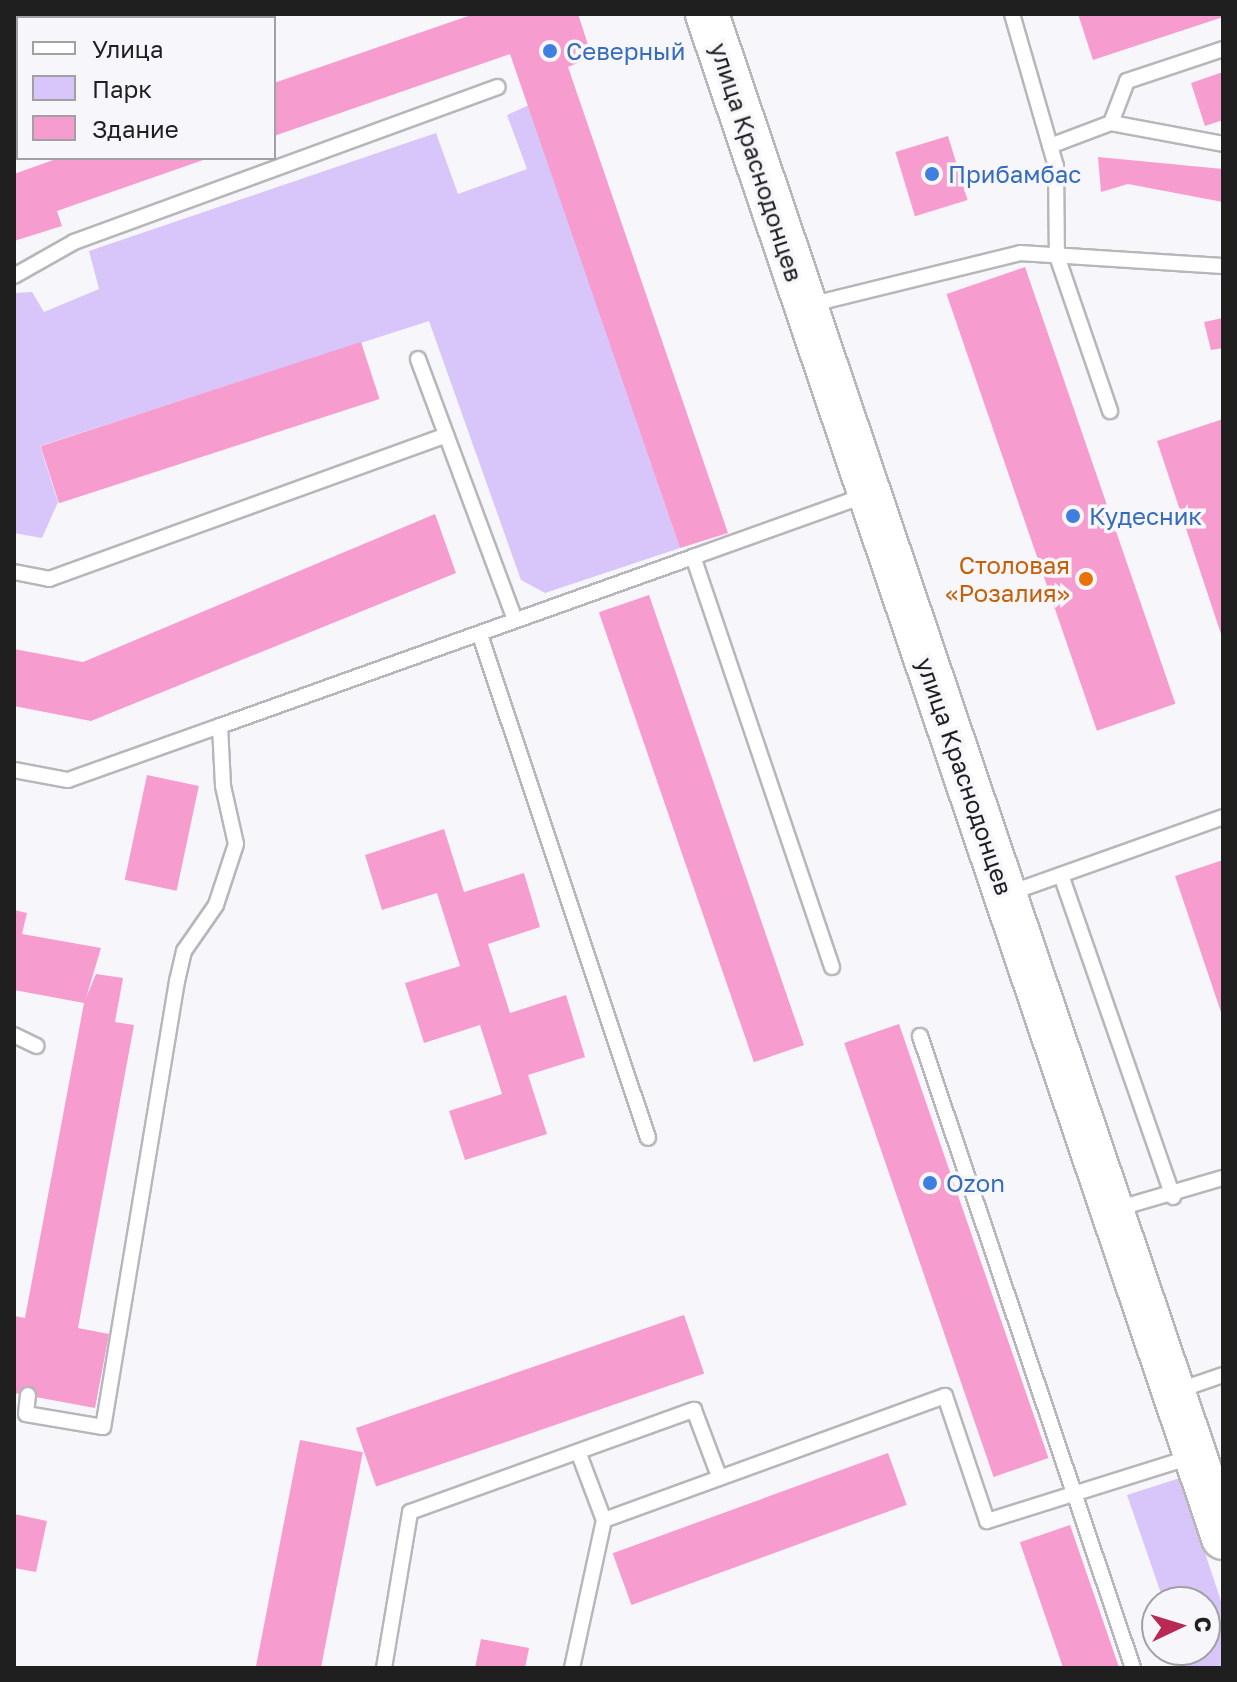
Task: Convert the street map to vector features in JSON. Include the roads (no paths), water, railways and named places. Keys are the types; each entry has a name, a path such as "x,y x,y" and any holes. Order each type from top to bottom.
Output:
{"main road":[{"name":"улица Краснодонцев","path":"707,14 866,495 1116,1209 1223,1538"}],"lane":[{"path":"1012,14 1050,146 1057,256 1110,411"},
{"path":"1111,123 1127,81 1223,49"},
{"path":"14,276 74,242 498,87"},
{"path":"1050,146 1111,123 1223,144"},
{"path":"805,306 1020,253 1223,266"},
{"path":"418,359 515,620"},
{"path":"14,572 49,579 446,435"},
{"path":"14,770 68,780 866,495"},
{"path":"693,557 832,967"},
{"path":"480,635 648,1138"},
{"path":"28,1395 26,1414 103,1427 177,981 184,951 216,905 236,844 223,786 220,726"},
{"path":"1006,895 1223,817"},
{"path":"1061,875 1173,1197"},
{"path":"14,1035 37,1046"},
{"path":"920,1036 1133,1668"},
{"path":"1116,1209 1173,1197 1223,1178"},
{"path":"1174,1392 1223,1375"},
{"path":"604,1520 945,1396 987,1521 1195,1456"},
{"path":"384,1668 410,1512 579,1454 694,1410 719,1476"},
{"path":"572,1668 604,1520 579,1454"}],"place":[{"name":"Северный","path":"550,51"},
{"name":"Прибамбас","path":"932,174"},
{"name":"Кудесник","path":"1073,516"},
{"name":"Столовая «Розалия»","path":"1086,579"},
{"name":"Ozon","path":"930,1183"}]}
